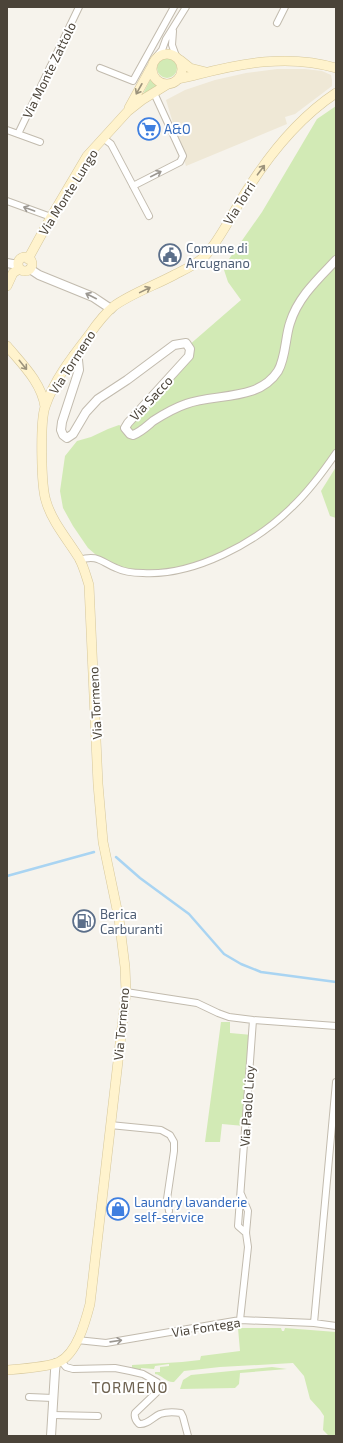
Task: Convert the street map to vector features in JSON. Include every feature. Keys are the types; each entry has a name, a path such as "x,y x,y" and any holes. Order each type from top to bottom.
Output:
{"main road":[{"path":"128,111 157,56 167,53 178,58 190,68 206,72"},
{"path":"178,58 182,64 182,72 178,79"},
{"path":"128,111 178,79 237,65 277,61 303,61 336,68"},
{"path":"151,68 155,79 161,83 168,84"},
{"name":"Via Torri","path":"111,309 198,262 215,242 249,186 286,136 311,111 336,93"},
{"name":"Via Monte Lungo","path":"28,258 87,156 128,111"},
{"path":"7,286 13,273 18,267 21,258 28,258 32,263 30,269 26,271 18,267"},
{"name":"Via Tormeno","path":"58,1362 69,1354 77,1340 90,1304 126,992 119,919 103,842 98,784 88,585 80,560 53,517 46,502 44,493 43,433 45,409 53,389 74,355 111,309"},
{"path":"7,346 38,384 43,388 53,389"},
{"path":"38,384 45,409"},
{"path":"7,1370 58,1362"}],"street":[{"name":"Via Monte Zattolo","path":"18,134 80,7"},
{"path":"100,68 132,81 174,7"},
{"path":"157,56 162,50 166,39 186,7"},
{"path":"277,23 285,7"},
{"path":"173,29 173,49 178,58"},
{"path":"133,186 180,162 183,156 154,93"},
{"name":"Via Monte Zattolo","path":"7,130 40,142"},
{"path":"104,138 110,144 149,216"},
{"path":"7,201 51,217"},
{"name":"Via Sacco","path":"74,355 77,357 79,370 62,422 61,430 63,435 67,438 73,434 86,412 98,399 127,380 174,345 186,343 190,349 189,356 125,428 130,434 133,435 170,410 198,400 234,395 249,391 258,388 269,380 277,371 281,362 290,324 303,296 336,260"},
{"path":"7,264 18,267"},
{"path":"30,269 39,275 93,297 111,309"},
{"path":"80,560 92,557 102,560 118,569 134,573 156,574 173,572 215,558 256,536 280,518 308,491 336,453"},
{"path":"126,992 188,1001 197,1003 218,1013 253,1020 336,1026"},
{"name":"Via Paolo Lioy","path":"240,1320 248,1247 246,1233 248,1210 240,1191 253,1020"},
{"path":"314,1323 335,1109 336,1082"},
{"path":"110,1125 161,1130 170,1135 174,1142 174,1151 167,1199 169,1212"},
{"name":"Via Fontega","path":"77,1340 106,1343 240,1320 314,1323 336,1326"},
{"path":"51,1436 53,1398 58,1362 72,1369 115,1368 142,1374 157,1382 159,1385 159,1390 135,1413 137,1422 139,1424 144,1424 162,1414 169,1412 181,1414 183,1416 188,1436"},
{"path":"29,1397 53,1398"},
{"path":"53,1415 98,1416"}],"shaded area":[{"path":"277,69 305,69 322,71 331,75 332,86 295,114 285,117 287,124 186,166 166,100 185,90 215,80 246,73"}],"green space":[{"path":"167,58 174,61 177,68 174,75 167,78 160,75 157,68 160,61"},
{"path":"151,78 155,83 161,86 142,96"},
{"path":"336,106 336,453 291,508 236,548 191,567 134,573 102,560 88,548 63,508 60,491 65,456 77,441 91,437 119,425 125,428 189,356 188,346 241,300 228,282 224,270 229,259 262,212 317,119"},
{"path":"336,467 336,518 330,516 321,491"},
{"path":"221,1022 230,1022 230,1033 252,1035 244,1126 222,1124 220,1142 205,1142"},
{"path":"238,1328 281,1328 282,1331 284,1331 285,1328 336,1332 336,1436 328,1435 323,1430 324,1416 310,1399 304,1376 293,1363 220,1367 184,1371 174,1382 155,1374 155,1372 160,1372 160,1367 169,1366 169,1364 155,1366 154,1369 141,1368 141,1371 132,1368 132,1365 200,1360 201,1356 240,1351"},
{"path":"272,1367 287,1369 240,1373 239,1384 235,1388 180,1389 183,1380 191,1375"}],"waterway":[{"path":"7,876 94,852"},
{"path":"116,857 140,878 189,914 224,954 241,964 261,972 336,982"}],"place":[{"name":"A&O","path":"149,129"},
{"name":"Comune di Arcugnano","path":"170,255"},
{"name":"Berica Carburanti","path":"84,921"},
{"name":"Laundry lavanderie self-service","path":"118,1209"}],"district":[{"name":"TORMENO","path":"130,1387"}]}
